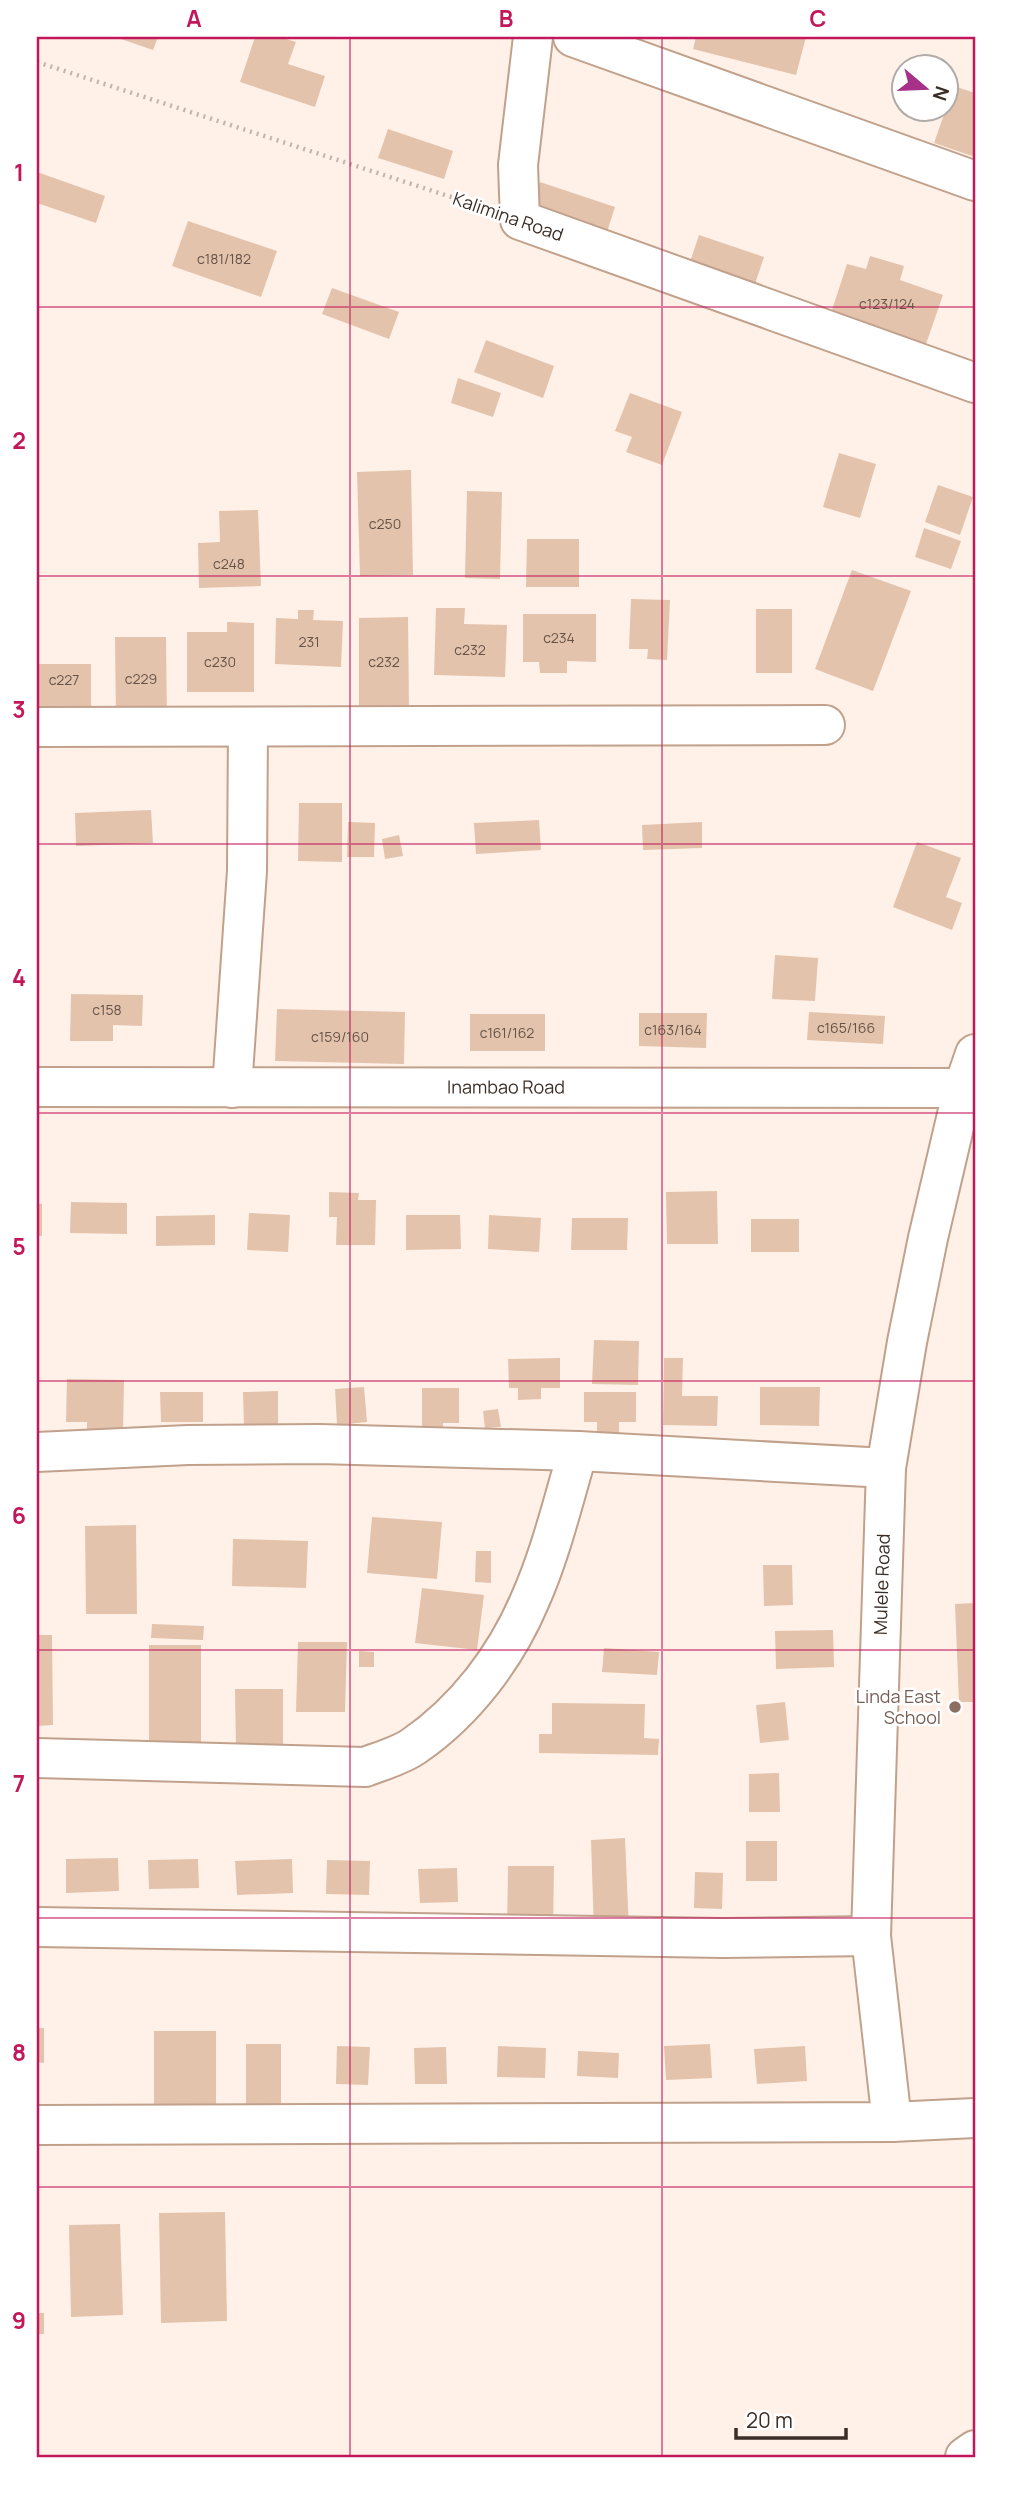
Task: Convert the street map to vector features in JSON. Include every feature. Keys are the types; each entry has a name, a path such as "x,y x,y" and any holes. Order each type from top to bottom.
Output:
{"street":[{"path":"520,220 518,165 534,37"},
{"path":"573,37 975,181"},
{"name":"Kalimina Road","path":"520,220 975,383"},
{"path":"37,727 825,725"},
{"path":"232,1088 247,872 248,727"},
{"name":"Mulele Road","path":"892,2122 871,1936 886,1468 922,1264 969,1089 975,1054"},
{"name":"Inambao Road","path":"37,1087 969,1089"},
{"path":"37,1452 319,1444 578,1451 886,1468"},
{"path":"37,1758 365,1767 412,1748 447,1720 495,1665 530,1601 578,1451"},
{"path":"37,1927 723,1938 871,1936"},
{"path":"37,2125 892,2122 975,2118"},
{"path":"965,2457 975,2450"}],"path":[{"name":"Kalimina Road","path":"37,62 520,220"}],"building":[{"path":"115,37 158,37 153,50"},
{"path":"255,37 280,37 296,42 288,64 325,76 315,107 240,82"},
{"path":"696,37 806,37 796,75 693,49"},
{"path":"960,88 975,93 975,157 934,143 941,122 960,122"},
{"path":"388,129 453,151 444,179 378,158"},
{"path":"37,172 105,196 96,223 37,203"},
{"path":"540,182 615,207 606,235 531,209"},
{"path":"188,221 277,251 261,297 172,266"},
{"path":"699,235 764,257 755,284 690,262"},
{"path":"870,256 904,266 900,280 943,295 926,344 831,313 847,264 866,269"},
{"path":"332,288 399,312 389,339 322,314"},
{"path":"486,340 554,366 543,398 474,372"},
{"path":"458,378 501,393 493,417 451,403"},
{"path":"630,393 682,412 662,465 626,452 632,437 615,431"},
{"path":"839,453 876,464 860,518 823,507"},
{"path":"411,470 413,575 360,576 357,472"},
{"path":"938,485 973,497 960,535 925,522"},
{"path":"467,491 502,492 500,579 465,578"},
{"path":"258,510 261,586 199,588 198,543 220,542 219,511"},
{"path":"924,528 961,541 951,569 915,557"},
{"path":"527,539 579,539 579,587 526,587"},
{"path":"852,570 911,591 873,691 815,669"},
{"path":"631,599 670,600 667,660 647,659 648,649 629,649"},
{"path":"436,608 465,608 464,624 507,625 505,677 434,675"},
{"path":"756,609 792,609 792,673 756,673"},
{"path":"298,610 314,610 313,620 343,621 341,667 275,664 276,618 298,619"},
{"path":"523,614 596,614 596,662 567,661 567,673 540,673 539,662 523,662"},
{"path":"408,617 409,706 359,706 359,618"},
{"path":"227,622 254,623 254,692 187,692 187,632 227,632"},
{"path":"115,637 166,637 167,722 116,722"},
{"path":"38,664 91,664 91,711 38,711"},
{"path":"299,803 342,803 342,862 298,861"},
{"path":"151,810 153,843 76,846 75,813"},
{"path":"539,820 541,850 476,854 474,823"},
{"path":"348,822 375,823 374,857 347,857"},
{"path":"702,822 702,848 643,850 642,825"},
{"path":"399,835 403,856 385,859 382,839"},
{"path":"917,842 961,858 946,897 962,903 952,930 893,907"},
{"path":"775,955 818,958 815,1001 772,999"},
{"path":"71,994 143,995 142,1026 113,1025 113,1041 70,1041"},
{"path":"277,1009 405,1012 404,1064 275,1061"},
{"path":"809,1012 885,1016 883,1044 807,1040"},
{"path":"639,1013 707,1013 706,1048 639,1046"},
{"path":"470,1014 545,1014 545,1051 470,1051"},
{"path":"717,1191 718,1244 667,1244 666,1192"},
{"path":"329,1192 359,1193 358,1200 376,1200 375,1245 336,1245 337,1217 329,1217"},
{"path":"71,1202 127,1203 127,1234 70,1233"},
{"path":"37,1203 42,1204 42,1236 37,1236"},
{"path":"249,1213 290,1215 288,1252 247,1250"},
{"path":"215,1215 215,1245 156,1246 156,1216"},
{"path":"406,1215 460,1215 461,1249 406,1250"},
{"path":"489,1215 541,1218 539,1252 488,1249"},
{"path":"572,1218 628,1218 627,1250 571,1250"},
{"path":"751,1219 799,1219 799,1252 751,1252"},
{"path":"594,1340 639,1341 638,1385 592,1384"},
{"path":"560,1358 560,1388 541,1388 541,1399 518,1400 518,1388 509,1388 508,1359"},
{"path":"664,1358 683,1358 682,1396 718,1396 717,1426 663,1425"},
{"path":"67,1379 124,1380 123,1432 87,1431 87,1422 66,1422"},
{"path":"364,1387 367,1422 337,1425 335,1389"},
{"path":"760,1387 820,1387 819,1426 760,1425"},
{"path":"422,1388 459,1388 459,1423 443,1423 443,1433 422,1433"},
{"path":"278,1391 278,1426 244,1427 243,1392"},
{"path":"160,1392 203,1392 203,1422 161,1422"},
{"path":"584,1392 636,1392 636,1422 619,1422 619,1433 597,1433 597,1422 584,1422"},
{"path":"498,1409 501,1427 485,1428 483,1411"},
{"path":"372,1517 442,1522 437,1579 367,1573"},
{"path":"136,1525 137,1614 86,1614 85,1526"},
{"path":"233,1539 308,1541 306,1588 232,1586"},
{"path":"476,1551 491,1551 491,1583 475,1582"},
{"path":"763,1565 792,1565 793,1605 764,1606"},
{"path":"422,1588 484,1595 477,1650 415,1643"},
{"path":"975,1603 975,1702 959,1702 955,1604"},
{"path":"152,1624 204,1626 203,1640 151,1638"},
{"path":"833,1630 834,1667 776,1669 775,1631"},
{"path":"37,1635 52,1635 53,1725 37,1726"},
{"path":"298,1642 347,1642 345,1712 296,1712"},
{"path":"149,1645 201,1645 201,1754 149,1754"},
{"path":"604,1648 659,1652 657,1675 602,1672"},
{"path":"359,1651 374,1652 374,1667 359,1667"},
{"path":"235,1689 283,1689 283,1752 236,1753"},
{"path":"785,1702 789,1740 760,1743 756,1705"},
{"path":"552,1703 645,1704 644,1738 659,1739 658,1755 539,1753 539,1734 552,1734"},
{"path":"779,1773 780,1812 749,1812 749,1774"},
{"path":"625,1838 629,1931 594,1932 591,1840"},
{"path":"746,1841 777,1841 777,1881 746,1881"},
{"path":"118,1858 119,1891 66,1893 66,1859"},
{"path":"198,1859 199,1888 149,1889 148,1860"},
{"path":"292,1859 293,1893 237,1895 235,1861"},
{"path":"327,1860 370,1861 369,1895 326,1894"},
{"path":"508,1866 554,1866 553,1929 507,1930"},
{"path":"457,1868 458,1902 420,1903 418,1869"},
{"path":"695,1872 723,1873 722,1909 694,1908"},
{"path":"37,2028 44,2028 44,2063 37,2062"},
{"path":"154,2031 216,2031 216,2106 154,2106"},
{"path":"246,2044 281,2044 281,2107 246,2108"},
{"path":"710,2044 712,2078 666,2080 664,2046"},
{"path":"337,2046 370,2047 368,2085 336,2084"},
{"path":"498,2046 546,2048 545,2078 497,2077"},
{"path":"805,2046 807,2081 757,2084 754,2049"},
{"path":"446,2047 447,2084 415,2084 414,2048"},
{"path":"578,2051 619,2053 618,2078 577,2076"},
{"path":"225,2212 227,2321 161,2323 159,2213"},
{"path":"120,2224 123,2315 71,2317 69,2225"},
{"path":"37,2313 44,2313 44,2334 37,2334"}],"place":[{"name":"Linda East School","path":"955,1707"}]}
